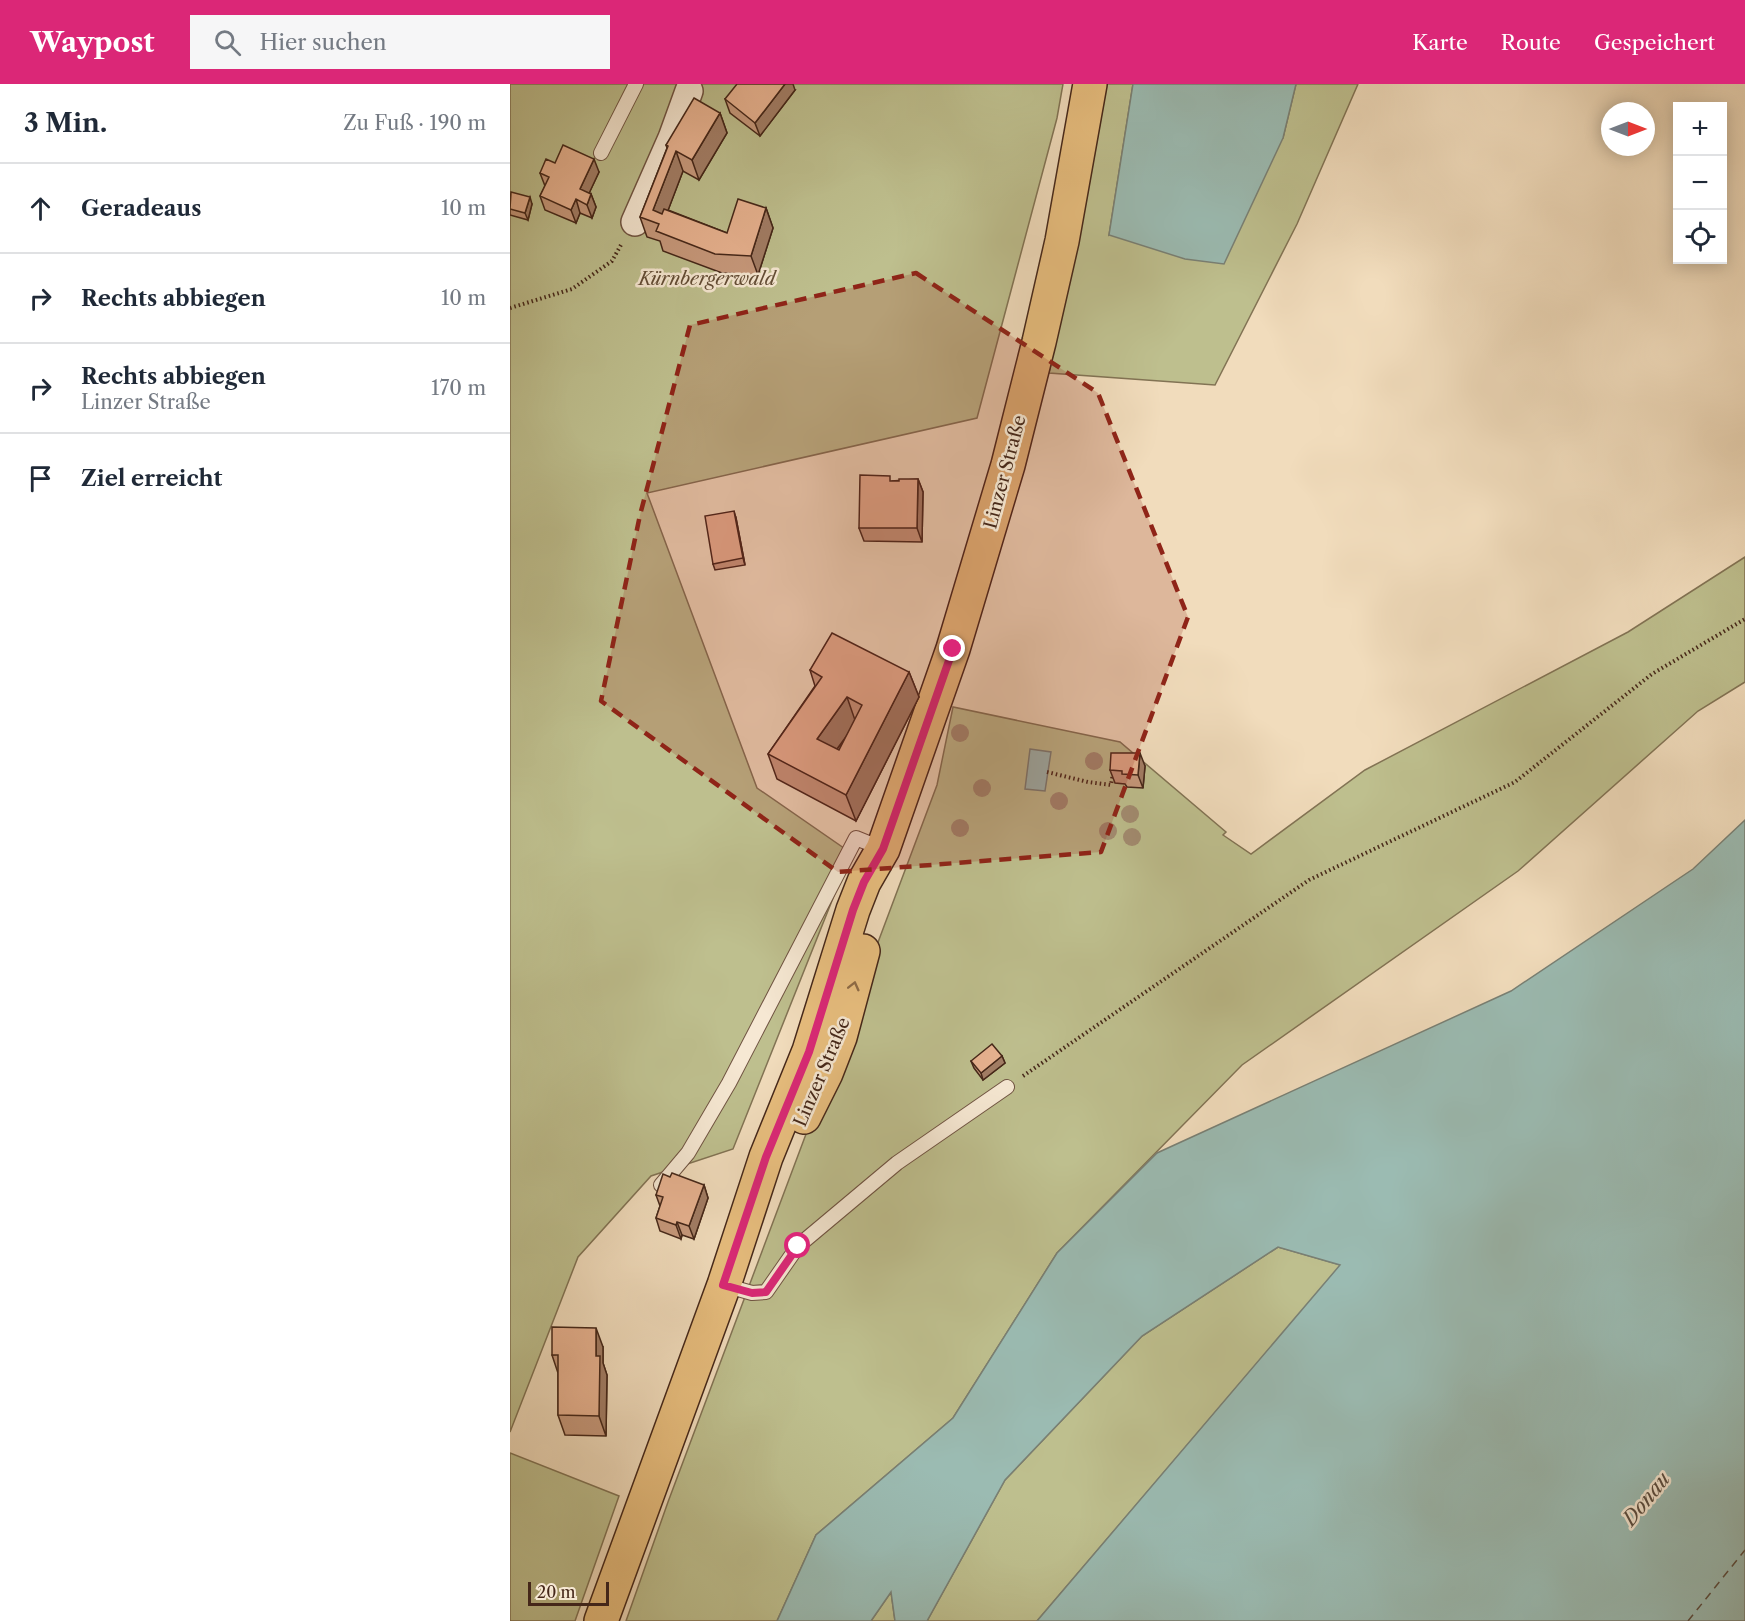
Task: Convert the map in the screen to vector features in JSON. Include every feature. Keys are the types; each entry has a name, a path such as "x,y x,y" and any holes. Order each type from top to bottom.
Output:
{"main road":[{"name":"Linzer Straße","path":"600,1621 723,1285 766,1157 809,1052 853,910 864,882 883,849 953,649 1008,465 1062,241 1090,84"}],"street":[{"path":"635,222 672,138 689,86"}],"lane":[{"path":"601,153 636,84"},
{"path":"661,1185 688,1153 729,1083 856,837 883,849"},
{"path":"723,1285 752,1293 766,1292 798,1246 897,1163 1007,1087"}],"path":[{"path":"510,308 572,289 612,261 635,222"},
{"path":"1007,1087 1309,880 1515,782 1652,674 1745,619"},
{"path":"1047,772 1112,785 1113,773 1115,773"}],"highlighted area":[{"path":"916,273 1098,393 1188,617 1101,852 838,872 601,701 640,515 690,325"}],"green space":[{"name":"Kürnbergerwald","path":"510,84 1063,84 1057,118 977,418 647,493 757,788 851,853 733,1149 651,1176 578,1257 510,1432"},
{"path":"1107,84 1133,84 1109,235 1283,138 1296,84 1358,84 1297,224 1215,385 1049,373 1085,207"},
{"path":"1745,557 1745,682 1698,711 1518,871 1242,1065 1057,1253 953,1418 816,1535 777,1621 626,1621 668,1502 937,785 953,707 1120,742 1226,832 1223,835 1251,854 1365,770 1628,632"},
{"path":"1278,1247 1341,1265 1037,1621 927,1621 1005,1480 1142,1336"},
{"path":"510,1453 619,1496 575,1621 510,1621"},
{"path":"891,1592 895,1621 871,1621"}],"water":[{"path":"1133,84 1296,84 1283,138 1224,264 1185,259 1109,235"},
{"path":"1030,749 1051,752 1045,791 1025,789"},
{"name":"Donau","path":"1745,820 1745,1621 1037,1621 1340,1265 1278,1247 1142,1336 1005,1480 927,1621 895,1621 891,1592 871,1621 777,1621 816,1535 953,1418 1057,1253 1157,1153 1511,991 1693,869"}],"building":[{"path":"737,84 785,84 755,123 725,99"},
{"path":"694,98 720,113 692,160 676,151 653,210 662,214 664,209 727,233 738,199 766,208 751,256 715,254 656,231 659,224 640,217 668,146 666,145"},
{"path":"563,145 594,159 580,189 591,194 587,205 576,199 571,210 540,196 549,177 540,173 546,159 555,163"},
{"path":"511,192 530,197 525,213 510,209"},
{"path":"860,475 890,476 890,481 918,479 917,528 859,528"},
{"path":"734,511 743,558 713,564 705,516"},
{"path":"832,633 909,672 846,795 768,754 822,677 810,670","holes":["847,697 862,705 839,750 817,739"]},
{"path":"1111,753 1140,753 1138,775 1122,774 1122,771 1110,770"},
{"path":"992,1044 1002,1056 981,1073 971,1061"},
{"path":"672,1173 704,1185 689,1226 677,1222 676,1225 656,1218 663,1197 656,1195 663,1174 670,1177"},
{"path":"552,1327 596,1328 596,1356 600,1356 599,1416 558,1415 558,1355 552,1355"}],"ferry route":[{"path":"1688,1621 1745,1550"}],"route":[{"path":"798,1246 766,1292 752,1293 723,1285 766,1157 809,1052 853,910 864,882 883,849 953,649"}]}
